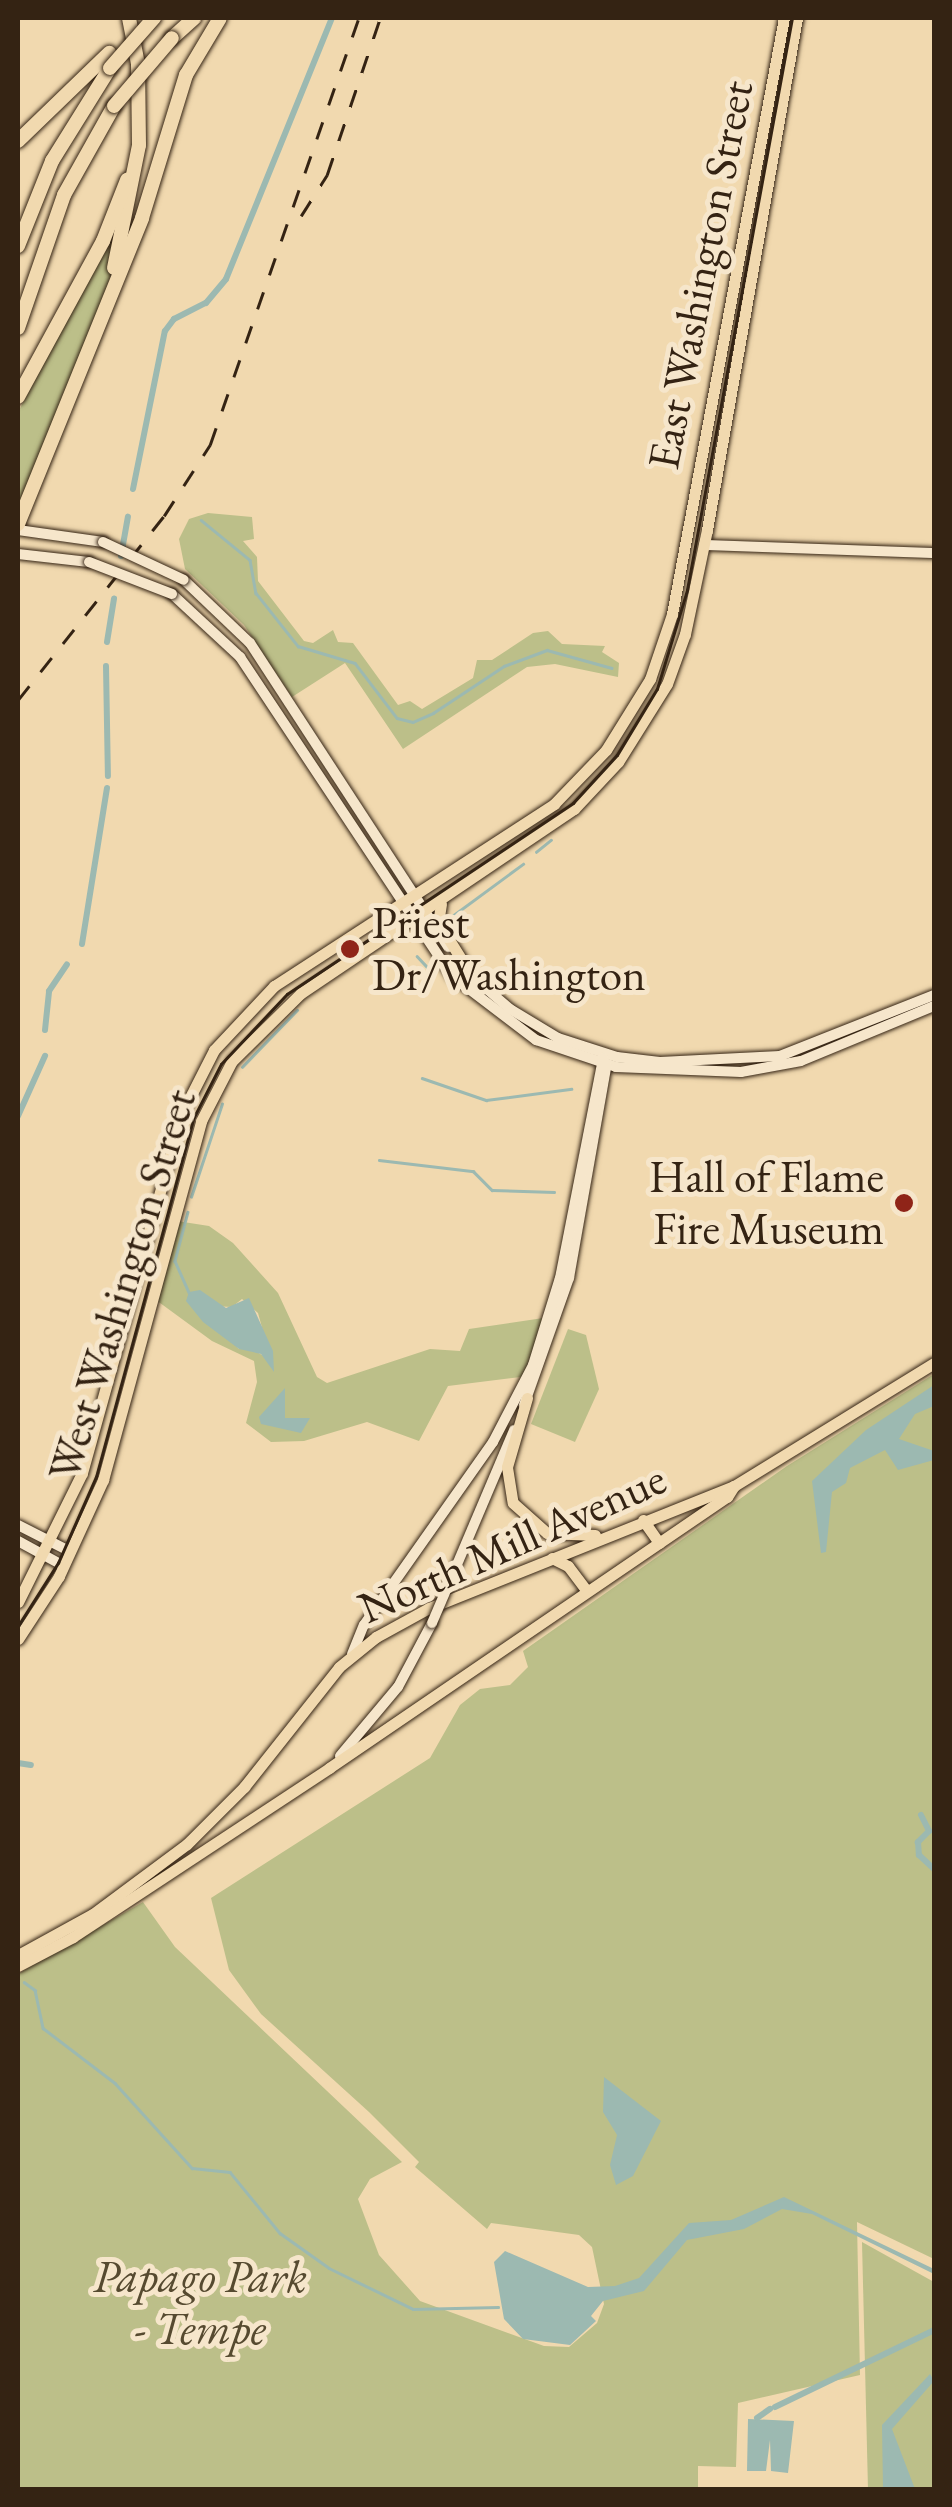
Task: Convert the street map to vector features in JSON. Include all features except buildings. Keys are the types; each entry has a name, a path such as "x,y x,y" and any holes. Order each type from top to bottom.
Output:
{"highway":[{"path":"82,364 126,224 139,109 129,18"},
{"path":"18,141 153,18"},
{"path":"18,328 64,195 114,106 194,18"},
{"path":"18,527 142,218 186,74 220,18"},
{"path":"18,246 52,161 110,60"},
{"path":"18,398 114,219 139,109"}],"main road":[{"name":"East Washington Street","path":"685,545 784,18"},
{"name":"East Washington Street","path":"704,545 797,18"},
{"path":"18,527 102,542 184,580 244,635 414,896 418,918 452,976 493,1013 536,1040 604,1062 683,1073 765,1069 934,1006"},
{"name":"West Washington Street","path":"18,1602 51,1542 92,1442 194,1084 232,1026 266,992 535,818 606,750 658,658 685,545"},
{"name":"West Washington Street","path":"18,1639 71,1552 116,1438 209,1101 232,1061 270,1018 558,823 618,762 675,663 704,545"},
{"path":"704,545 934,553"},
{"path":"18,554 89,562 172,594 227,641 282,719 400,904 473,978 535,1026 604,1062 763,1060 934,995"},
{"path":"282,719 309,750 322,753"},
{"path":"442,902 438,922 473,978"},
{"path":"604,1062 569,1278 507,1467 516,1507 552,1534 610,1533"},
{"path":"352,1654 364,1625 493,1442 533,1366 560,1278 604,1062"},
{"name":"North Mill Avenue","path":"18,1966 329,1768 659,1543 734,1486 934,1363"},
{"path":"329,1768 398,1687 432,1623 527,1398"},
{"name":"North Mill Avenue","path":"18,1955 152,1874 202,1828 352,1654 430,1608 734,1486"},
{"path":"642,1520 659,1543"},
{"path":"18,1525 71,1552"},
{"path":"18,1541 64,1566"},
{"path":"552,1558 568,1566 587,1591"},
{"path":"202,1828 218,1842"}],"green space":[{"path":"119,223 112,272 95,321 18,508 18,412"},
{"path":"208,513 252,517 254,539 243,541 257,557 258,581 304,641 313,643 333,630 338,642 353,643 398,705 410,701 422,709 473,678 477,660 492,660 533,633 548,631 562,644 605,646 602,652 619,663 618,677 555,664 527,667 403,749 345,663 292,697 244,625 185,569 179,539 189,519"},
{"path":"177,1221 209,1226 233,1243 278,1293 317,1377 327,1383 430,1349 460,1351 469,1329 550,1317 529,1376 448,1386 419,1441 367,1422 304,1441 271,1442 246,1423 257,1382 254,1361 212,1341 156,1300","holes":["242,1299 258,1313 271,1360 248,1347 239,1349 193,1305 232,1307"]},
{"path":"568,1329 586,1335 599,1389 575,1442 531,1424"},
{"name":"Papago Park - Tempe","path":"934,1374 934,2259 857,2222 860,2375 738,2403 736,2467 698,2466 698,2489 18,2490 18,1974 143,1902 175,1947 402,2162 370,2179 358,2199 379,2255 420,2301 544,2346 569,2347 597,2323 604,2304 592,2247 579,2235 491,2223 487,2229 415,2167 419,2162 369,2112 261,2014 229,1970 211,1898 430,1758 460,1705 480,1689 510,1685 528,1667 523,1651 787,1466"},
{"path":"862,2242 934,2282 934,2489 868,2489"}],"water":[{"path":"200,1290 226,1308 249,1298 273,1351 274,1372 261,1354 239,1349 203,1322 186,1301 189,1292"},
{"path":"934,1385 934,1406 915,1414 899,1439 934,1451 934,1460 898,1470 885,1450 850,1468 846,1483 832,1492 826,1552 821,1553 812,1481 866,1430"},
{"path":"285,1388 285,1418 310,1418 301,1433 261,1424 259,1417"},
{"path":"604,2077 661,2121 633,2176 616,2185 610,2165 617,2135 603,2112"},
{"path":"784,2197 934,2269 934,2274 812,2214 782,2209 744,2229 687,2240 644,2291 603,2301 591,2316 596,2321 570,2345 523,2339 504,2319 494,2262 505,2251 588,2287 615,2286 639,2278 689,2223 731,2220"},
{"path":"930,2374 934,2381 892,2429 915,2489 883,2489 882,2425"},
{"path":"748,2419 794,2421 788,2473 771,2471 770,2440 766,2471 747,2471"}],"waterway":[{"path":"133,489 165,331 174,319 206,303 226,279 332,18"},
{"path":"121,556 128,517"},
{"path":"201,520 250,560 256,593 298,646 355,663 397,718 413,722 433,713 504,666 547,650 612,668"},
{"path":"107,642 114,599"},
{"path":"106,666 108,776"},
{"path":"82,944 107,788"},
{"path":"536,852 551,840"},
{"path":"444,922 523,864"},
{"path":"417,956 431,971"},
{"path":"45,1030 49,991 67,964"},
{"path":"242,1067 297,1010"},
{"path":"18,1116 45,1056"},
{"path":"422,1078 486,1100 571,1089"},
{"path":"191,1197 222,1104"},
{"path":"379,1160 473,1171 492,1190 554,1192"},
{"path":"188,1212 175,1261 189,1292"},
{"path":"18,1763 31,1765"},
{"path":"921,1815 929,1831 918,1842 919,1855 934,1869"},
{"path":"24,1982 35,1990 43,2028 115,2083 192,2168 230,2172 280,2233 329,2268 413,2309 498,2307"},
{"path":"775,2407 934,2330"},
{"path":"757,2418 770,2409"}],"tram line":[{"path":"18,1626 58,1563 96,1477 194,1117 221,1064 287,994 573,803 617,755 657,689 687,590 792,18"}],"railway":[{"path":"18,700 164,516 210,445 359,18"},
{"path":"301,216 327,175 380,18"}],"place":[{"name":"Priest Dr/Washington","path":"350,949"},
{"name":"Hall of Flame Fire Museum","path":"904,1203"}]}
